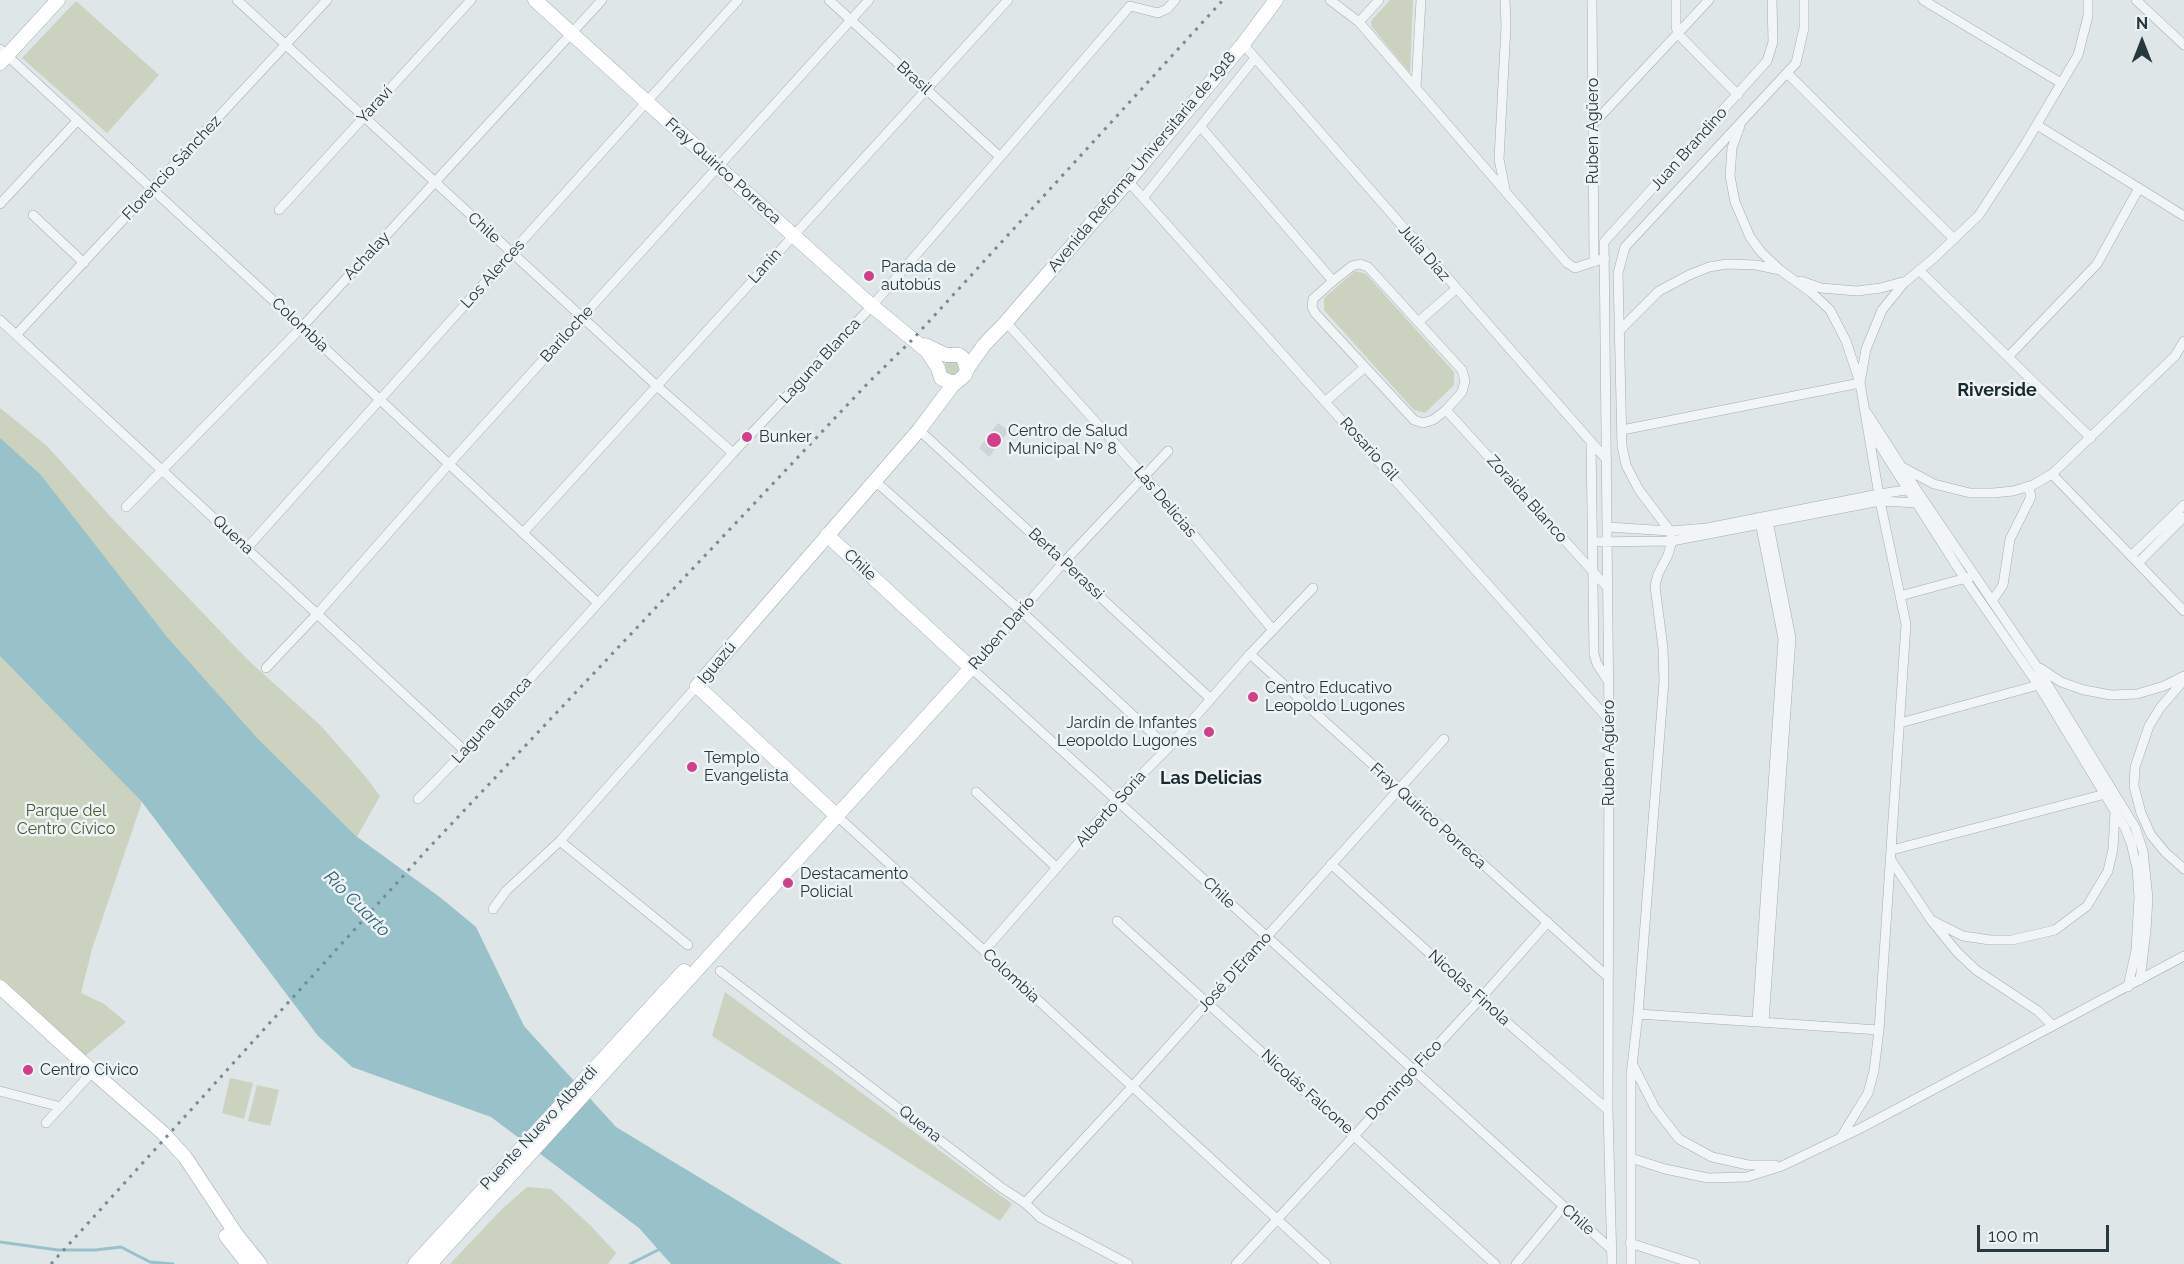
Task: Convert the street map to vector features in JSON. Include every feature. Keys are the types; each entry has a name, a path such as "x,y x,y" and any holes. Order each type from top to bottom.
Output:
{"main road":[{"path":"2,54 46,0"},
{"path":"2,54 58,0"},
{"name":"Fray Quirico Porreca","path":"535,0 872,306 927,351 939,373"},
{"name":"Avenida Reforma Universitaria de 1918","path":"1006,322 1243,44 1276,0"},
{"path":"984,345 972,351 952,355 939,362 939,373 945,381 956,382 965,375 984,345 1006,322"},
{"name":"Fray Quirico Porreca","path":"912,340 952,355"},
{"path":"952,355 963,358 967,369"},
{"name":"Iguazú","path":"934,412 940,389 939,373"},
{"name":"Iguazú","path":"698,686 919,430 956,382"},
{"name":"Chile","path":"827,535 971,669"},
{"name":"Ruben Darío","path":"668,995 822,826 836,815 971,669"},
{"name":"Colombia","path":"698,686 836,815"},
{"path":"0,987 163,1133 185,1157 236,1234 260,1264"},
{"name":"Puente Nuevo Alberdi","path":"415,1264 668,995"},
{"name":"Puente Nuevo Alberdi","path":"430,1264 668,995"},
{"path":"0,996 92,1071 159,1137 248,1264"}],"street":[{"name":"Chile","path":"237,0 512,254 733,453"},
{"name":"Florencio Sánchez","path":"16,335 327,0"},
{"name":"Yaraví","path":"279,210 471,0"},
{"name":"Achalay","path":"126,507 302,327 602,0"},
{"name":"Los Alerces","path":"247,548 512,254 645,101 738,0"},
{"name":"Brasil","path":"829,0 999,156"},
{"name":"Bariloche","path":"266,668 869,0"},
{"name":"Lanín","path":"523,533 1008,0"},
{"name":"Laguna Blanca","path":"418,799 465,751 733,453 872,306 1126,3 1158,13 1167,9 1175,0"},
{"path":"1330,0 1359,22 1567,263 1575,268 1605,258"},
{"path":"1359,22 1379,0"},
{"path":"1416,88 1421,0"},
{"path":"1505,0 1506,26 1499,159 1506,191"},
{"name":"Ruben Agüero","path":"1592,0 1594,262"},
{"path":"1676,0 1678,34 1738,95"},
{"path":"1594,123 1709,0"},
{"name":"Juan Brandino","path":"1604,242 1767,61 1773,42 1772,0"},
{"path":"1631,1264 1631,1075 1638,1014 1664,674 1655,586 1658,574 1668,555 1671,536 1629,476 1626,465 1622,430 1618,273 1625,247 1796,63 1804,28 1804,0"},
{"path":"1923,0 2061,83"},
{"path":"1860,383 1866,349 1882,310 1891,296 1979,215 2037,125 2078,55 2084,39 2088,0"},
{"path":"2136,0 2184,45"},
{"name":"Julia Díaz","path":"1243,44 1607,460"},
{"name":"Colombia","path":"2,54 302,327 597,603"},
{"path":"1143,198 1255,58"},
{"path":"1786,73 1954,239"},
{"path":"0,204 77,121"},
{"path":"1742,121 1732,148 1730,177 1735,202 1750,237 1761,252 1830,310 1842,333 1860,383 1906,624 1879,1030 1874,1071 1869,1093 1841,1137"},
{"path":"2037,125 2184,216"},
{"path":"1200,127 1333,281"},
{"name":"Rosario Gil","path":"1128,181 1609,720"},
{"path":"2008,357 2097,264 2139,188"},
{"path":"33,215 84,263"},
{"name":"Ruben Agüero","path":"1604,242 1609,682 1608,1110 1612,1264"},
{"path":"1360,264 1368,267 1462,370 1465,381 1462,392 1446,410 1433,420 1423,423 1413,420 1315,313 1312,307 1313,299 1333,281 1352,266 1360,264"},
{"path":"1619,331 1659,291 1709,267 1727,264 1756,265 1780,270"},
{"path":"1919,270 2091,438"},
{"path":"1791,278 1821,288 1857,291 1881,288 1907,280"},
{"path":"1418,322 1456,289"},
{"name":"Quena","path":"0,320 465,751"},
{"name":"Las Delicias","path":"1006,322 1145,477 1273,630"},
{"path":"1889,460 1934,484 1970,493 1993,494 2028,486 2052,474 2091,438 2175,356 2184,341"},
{"path":"1326,401 1364,368"},
{"path":"1622,430 1860,383"},
{"path":"1864,408 1901,466 1912,490"},
{"name":"Zoraida Blanco","path":"1446,410 1608,588"},
{"path":"1867,425 2043,684 2110,792 2135,827 2143,851 2147,888 2146,931 2140,980"},
{"name":"Berta Perassi","path":"919,430 1211,699"},
{"path":"1591,441 1594,654 1597,664 1609,682"},
{"name":"Ruben Darío","path":"971,669 1064,562 1168,451"},
{"path":"2052,474 2184,611"},
{"path":"874,480 1021,611 1168,748"},
{"path":"1992,601 2003,585 2010,539 2031,496 2028,486"},
{"path":"1592,542 1608,543 1671,536 1912,490"},
{"path":"1880,497 1921,503"},
{"path":"2136,559 2184,505"},
{"path":"2136,559 2184,517"},
{"path":"1760,1021 1783,639 1764,520"},
{"path":"1608,527 1671,536"},
{"path":"1899,596 1970,577"},
{"path":"1970,577 1992,601 2032,668 2061,682 2084,690 2111,695 2137,694 2184,678"},
{"name":"Alberto Soria","path":"984,951 1118,799 1168,748 1250,654 1313,588"},
{"name":"Fray Quirico Porreca","path":"1250,654 1607,976"},
{"name":"Chile","path":"971,669 1118,799 1266,937 1612,1250"},
{"path":"2184,678 2149,726 2135,767 2134,786 2141,813 2149,830 2164,852 2184,869"},
{"path":"1900,723 2043,684"},
{"name":"Iguazú","path":"493,909 506,891 560,841 698,686"},
{"name":"José D'Eramo","path":"1025,1203 1444,739"},
{"path":"976,792 1057,868"},
{"path":"1891,855 2110,792"},
{"path":"2110,792 2115,811 2131,843 2137,868 2139,897 2136,950 2128,987"},
{"path":"1931,920 1963,936 1990,940 2012,940 2055,930 2088,906 2108,871 2113,849 2115,811"},
{"name":"Colombia","path":"836,815 1326,1264"},
{"path":"2121,821 2149,830"},
{"path":"560,841 688,945"},
{"path":"1891,855 1931,920 1957,952 1976,970 2038,1011 2052,1025"},
{"name":"Nicolas Finola","path":"1331,864 1480,999 1608,1110"},
{"name":"Nicolás Falcone","path":"1117,921 1495,1264"},
{"name":"Domingo Fico","path":"1236,1264 1548,922"},
{"path":"1631,1158 1665,1169 1708,1178 1747,1177 1782,1166 1861,1128 2184,956"},
{"name":"Quena","path":"720,971 1025,1203 1041,1218 1128,1264"},
{"path":"1638,1014 1879,1030"},
{"path":"1633,1065 1655,1108 1678,1139 1712,1157 1748,1165 1782,1166"},
{"path":"46,1123 92,1071"},
{"path":"0,1091 61,1107"},
{"path":"1516,1264 1563,1207"},
{"path":"1630,1243 1695,1264"}],"shaded area":[{"name":"Centro de Salud Municipal Nº 8","path":"998,423 1009,431 989,457 979,448"}],"green space":[{"path":"1390,0 1413,0 1410,73 1372,27 1371,21"},
{"path":"76,1 159,75 107,133 22,58"},
{"path":"1355,271 1366,274 1454,372 1454,385 1425,413 1414,410 1324,310 1324,298"},
{"path":"952,360 958,362 960,368 958,374 952,376 946,374 944,368 946,362"},
{"path":"0,408 47,446 109,515 248,660 321,726 365,776 380,796 357,837 258,740 167,638 0,439"},
{"name":"Parque del Centro Cívico","path":"0,656 142,802 92,949 81,993 104,1004 126,1022 85,1056 0,978"},
{"path":"725,992 1012,1204 1000,1221 712,1036"},
{"path":"230,1078 253,1083 244,1119 222,1113"},
{"path":"257,1085 279,1090 270,1126 248,1121"},
{"path":"527,1187 551,1189 591,1226 616,1253 608,1264 450,1264 501,1210"}],"water":[{"name":"Río Cuarto","path":"0,438 40,474 167,637 258,739 356,836 441,898 476,927 524,1026 616,1127 842,1264 671,1264 639,1228 491,1117 352,1067 318,1036 142,802 0,656"}],"waterway":[{"path":"0,1242 58,1250 121,1247 150,1262 173,1264"},
{"path":"630,1264 660,1249"}],"railway":[{"path":"51,1264 424,853 869,382 912,340 1223,0"}],"place":[{"name":"Parada de autobús","path":"869,276"},
{"name":"Bunker","path":"747,437"},
{"name":"Centro de Salud Municipal Nº 8","path":"994,440"},
{"name":"Centro Educativo Leopoldo Lugones","path":"1253,697"},
{"name":"Jardín de Infantes Leopoldo Lugones","path":"1209,732"},
{"name":"Templo Evangelista","path":"692,767"},
{"name":"Destacamento Policial","path":"788,883"},
{"name":"Centro Civico","path":"28,1070"}],"district":[{"name":"Riverside","path":"1997,391"},
{"name":"Las Delicias","path":"1211,779"}]}
